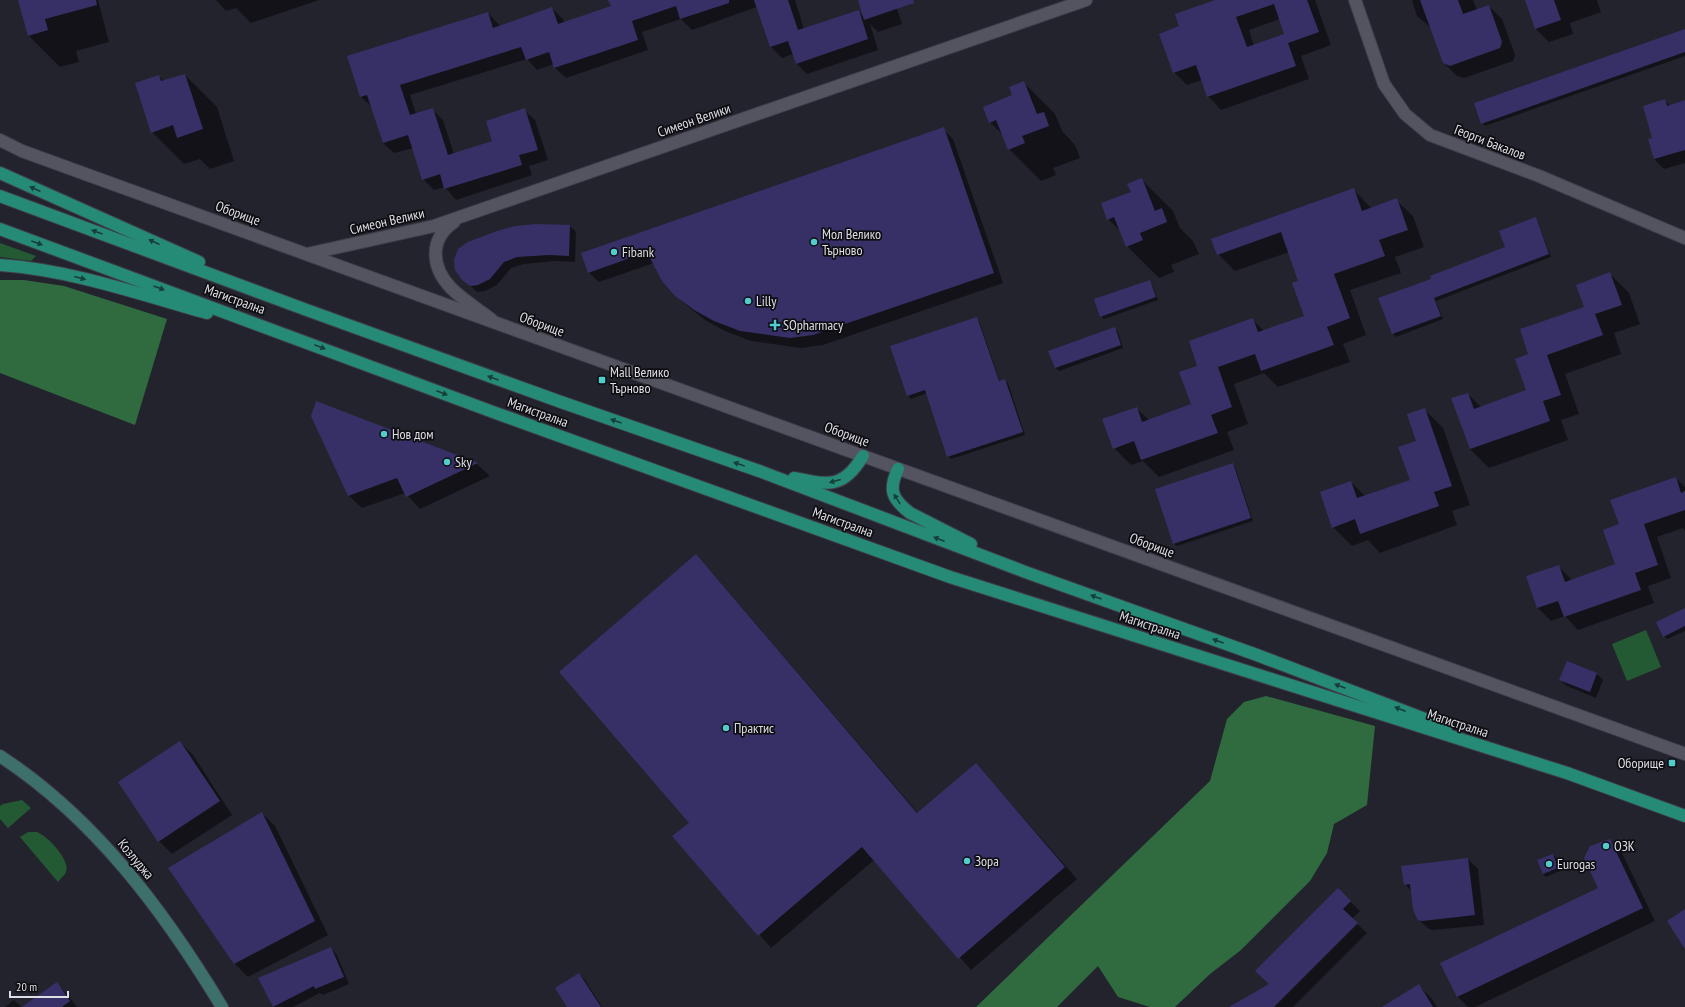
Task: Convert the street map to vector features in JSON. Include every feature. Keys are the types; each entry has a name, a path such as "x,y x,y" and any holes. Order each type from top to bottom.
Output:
{"main road":[{"path":"0,173 304,309"},
{"path":"0,196 304,309 561,402 762,472 1028,573 1257,655 1567,773"},
{"name":"Магистрална","path":"0,230 294,337 493,412 950,577 1567,773 1685,816"},
{"path":"0,265 76,276 294,337"},
{"path":"762,472 814,482 833,483 850,475 863,456"},
{"path":"898,469 892,484 892,491 903,508 910,513 1028,573"},
{"name":"Козлуджа","path":"0,756 18,767 56,799 78,818 109,849 146,894 178,938 222,1007"}],"street":[{"name":"Симеон Велики","path":"307,254 434,226 1086,0"},
{"name":"Георги Бакалов","path":"1355,0 1384,84 1405,114 1430,135 1539,176 1685,238"},
{"name":"Оборище","path":"0,140 22,151 1685,754"},
{"path":"463,216 440,233 435,249 436,259 442,275 452,289 495,322"}],"green space":[{"path":"0,243 36,256 31,261 0,257"},
{"path":"0,280 24,280 64,286 167,319 135,425 0,373"},
{"path":"1646,630 1661,667 1627,681 1612,644"},
{"path":"1266,696 1375,726 1367,805 1334,824 1327,853 1310,881 1241,950 1210,974 1175,1007 1150,1007 1118,997 1098,966 1057,1007 976,1007 1210,781 1227,719 1244,702"},
{"path":"22,800 31,808 8,828 0,819 0,806"},
{"path":"28,832 37,832 42,834 58,849 67,867 65,874 58,882 20,837"}],"building":[{"path":"18,0 96,0 97,5 45,19 48,30 28,36"},
{"path":"608,0 729,0 729,3 680,19 676,6 632,21 638,40 554,68 549,52 526,60 521,47 400,85 410,115 433,108 448,155 492,141 486,121 525,108 538,150 519,155 522,165 444,189 440,174 422,180 408,135 383,143 367,95 360,97 347,56 488,12 493,28 552,7 558,24 611,6"},
{"path":"754,0 788,0 798,30 859,10 868,39 796,64 788,41 770,47"},
{"path":"858,0 913,0 914,3 864,20"},
{"path":"1215,0 1307,0 1319,32 1288,43 1296,66 1207,97 1196,65 1173,73 1159,34 1179,26 1175,14","holes":["1274,4 1284,34 1247,47 1236,17"]},
{"path":"1420,0 1458,0 1463,14 1489,5 1502,42 1500,48 1450,66 1443,63"},
{"path":"1525,0 1554,0 1561,20 1535,29"},
{"path":"1685,29 1685,52 1481,124 1474,103"},
{"path":"185,74 203,129 177,138 173,125 151,133 135,83 159,75 161,81"},
{"path":"1024,81 1037,114 1044,112 1049,126 1022,136 1025,143 1008,150 996,120 989,123 983,107 1012,95 1009,87"},
{"path":"1665,99 1667,106 1685,100 1685,150 1654,159 1648,139 1652,138 1643,106"},
{"name":"Мол Велико Търново","path":"944,127 994,273 813,335 790,338 740,331 714,321 694,310 674,295 662,281 647,252 588,273 581,253"},
{"path":"1142,178 1155,211 1162,208 1167,222 1140,233 1143,240 1126,247 1114,217 1107,220 1101,203 1131,192 1127,184"},
{"path":"1354,188 1362,211 1397,198 1408,230 1379,240 1385,256 1334,274 1350,318 1327,327 1334,345 1261,371 1255,354 1218,367 1232,407 1211,415 1218,433 1141,460 1134,441 1113,449 1102,419 1137,407 1142,422 1191,404 1179,372 1197,366 1189,341 1253,318 1258,332 1304,316 1292,283 1298,281 1281,232 1217,255 1211,239"},
{"path":"1536,217 1549,254 1434,298 1441,316 1392,334 1378,298 1431,279 1430,276 1505,247 1499,231"},
{"path":"536,224 570,225 569,256 549,255 517,257 504,262 490,279 478,285 470,286 462,280 455,270 454,260 458,249 468,242 515,226"},
{"path":"1610,272 1622,305 1595,314 1603,335 1547,355 1561,395 1543,401 1550,421 1470,449 1451,398 1468,393 1474,409 1526,390 1515,359 1528,354 1520,329 1584,307 1576,285"},
{"path":"1150,280 1156,297 1100,317 1094,299"},
{"path":"977,317 999,381 1005,379 1023,432 947,457 925,390 907,396 890,346"},
{"path":"1115,327 1121,345 1055,368 1048,351"},
{"path":"316,401 478,463 406,497 397,478 348,496 311,416"},
{"path":"1425,408 1452,486 1434,492 1439,506 1360,534 1355,519 1332,528 1320,492 1351,481 1357,498 1410,480 1398,447 1416,441 1407,414"},
{"path":"1233,463 1251,518 1173,544 1155,489"},
{"path":"1676,477 1681,493 1685,491 1685,510 1644,524 1658,565 1635,573 1641,590 1564,617 1558,601 1537,608 1526,576 1559,565 1565,582 1615,564 1603,530 1619,524 1610,500"},
{"name":"Практис","path":"696,554 917,813 976,763 1065,867 958,959 862,847 758,936 672,836 689,823 559,672"},
{"path":"1685,608 1685,626 1663,637 1656,622"},
{"path":"1567,661 1597,673 1590,692 1559,680"},
{"path":"180,741 220,801 158,842 118,782"},
{"path":"262,812 315,921 234,964 168,868"},
{"path":"1610,839 1643,908 1457,997 1440,963 1598,888 1584,858 1590,846"},
{"path":"1553,854 1558,868 1543,874 1537,860"},
{"path":"1468,858 1475,915 1422,921 1418,920 1413,909 1410,884 1404,885 1401,866"},
{"path":"1338,888 1351,901 1343,909 1358,923 1274,1007 1229,1007 1269,984 1255,971"},
{"path":"1685,909 1685,949 1667,921"},
{"path":"331,947 344,977 315,989 314,986 273,1007 258,978"},
{"path":"579,973 601,1007 567,1007 555,988"},
{"path":"57,982 70,1001 62,1007 22,1007"},
{"path":"1419,984 1433,1007 1382,1007"}],"place":[{"name":"Мол Велико Търново","path":"814,242"},
{"name":"Fibank","path":"614,252"},
{"name":"Lilly","path":"748,301"},
{"name":"SOpharmacy","path":"775,325"},
{"name":"Mall Велико Търново","path":"602,380"},
{"name":"Нов дом","path":"384,434"},
{"name":"Sky","path":"447,462"},
{"name":"Практис","path":"726,728"},
{"name":"Оборище","path":"1672,763"},
{"name":"ОЗК","path":"1606,846"},
{"name":"Зора","path":"967,861"},
{"name":"Eurogas","path":"1549,864"}]}
